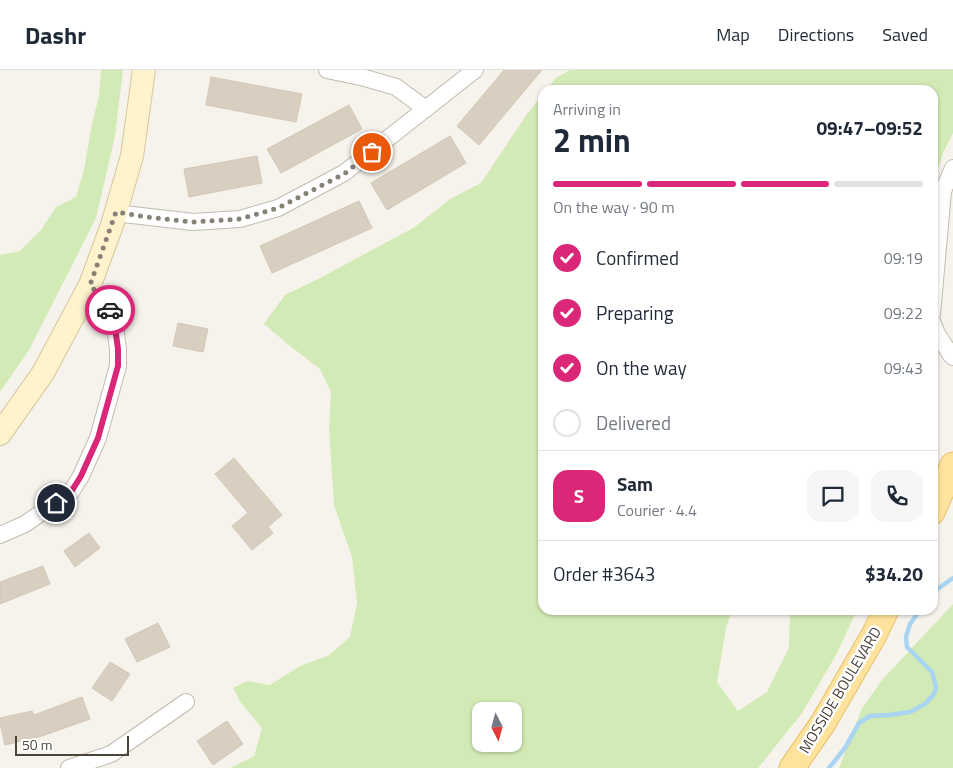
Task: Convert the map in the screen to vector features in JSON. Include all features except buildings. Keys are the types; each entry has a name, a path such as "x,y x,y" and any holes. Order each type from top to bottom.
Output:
{"main road":[{"path":"0,434 44,374 90,285 116,212 132,156 144,70"},
{"path":"938,499 953,465"},
{"name":"MOSSIDE BOULEVARD","path":"792,768 823,723 884,615"}],"street":[{"path":"327,70 396,87 426,109"},
{"path":"116,212 193,222 240,219 278,208 344,174 475,70"},
{"path":"938,247 943,191 953,168"},
{"path":"0,535 25,524 71,492 81,476 98,438 118,366 118,349 110,307 90,285"},
{"path":"938,336 953,357"},
{"path":"69,768 111,754 186,702"}],"green space":[{"path":"101,70 123,70 115,136 96,218 29,350 0,392 0,255 20,251 41,230 56,207 76,197 84,170 99,96"},
{"path":"570,70 953,70 953,133 943,153 938,169 938,85 550,85 556,78"},
{"path":"538,100 538,615 730,615 726,628 717,682 738,711 767,692 789,648 790,615 855,615 836,655 802,713 758,768 230,768 254,756 262,728 241,703 233,688 247,681 270,685 300,666 328,656 350,637 357,603 352,557 334,505 329,429 331,392 320,369 264,324 285,295 415,227 450,199 481,183"},
{"path":"953,604 953,768 839,768 862,708 882,680"}],"waterway":[{"path":"938,589 953,578"},
{"path":"829,768 845,748 859,723 870,716 910,712 925,704 934,694 936,687 932,672 907,647 906,637 910,624 916,615"}],"way so far":[{"path":"110,310 110,307 90,285 116,212 193,222 240,219 278,208 344,174 372,152"}],"route":[{"path":"56,503 71,492 81,476 98,438 118,366 115,327 110,310"}]}
